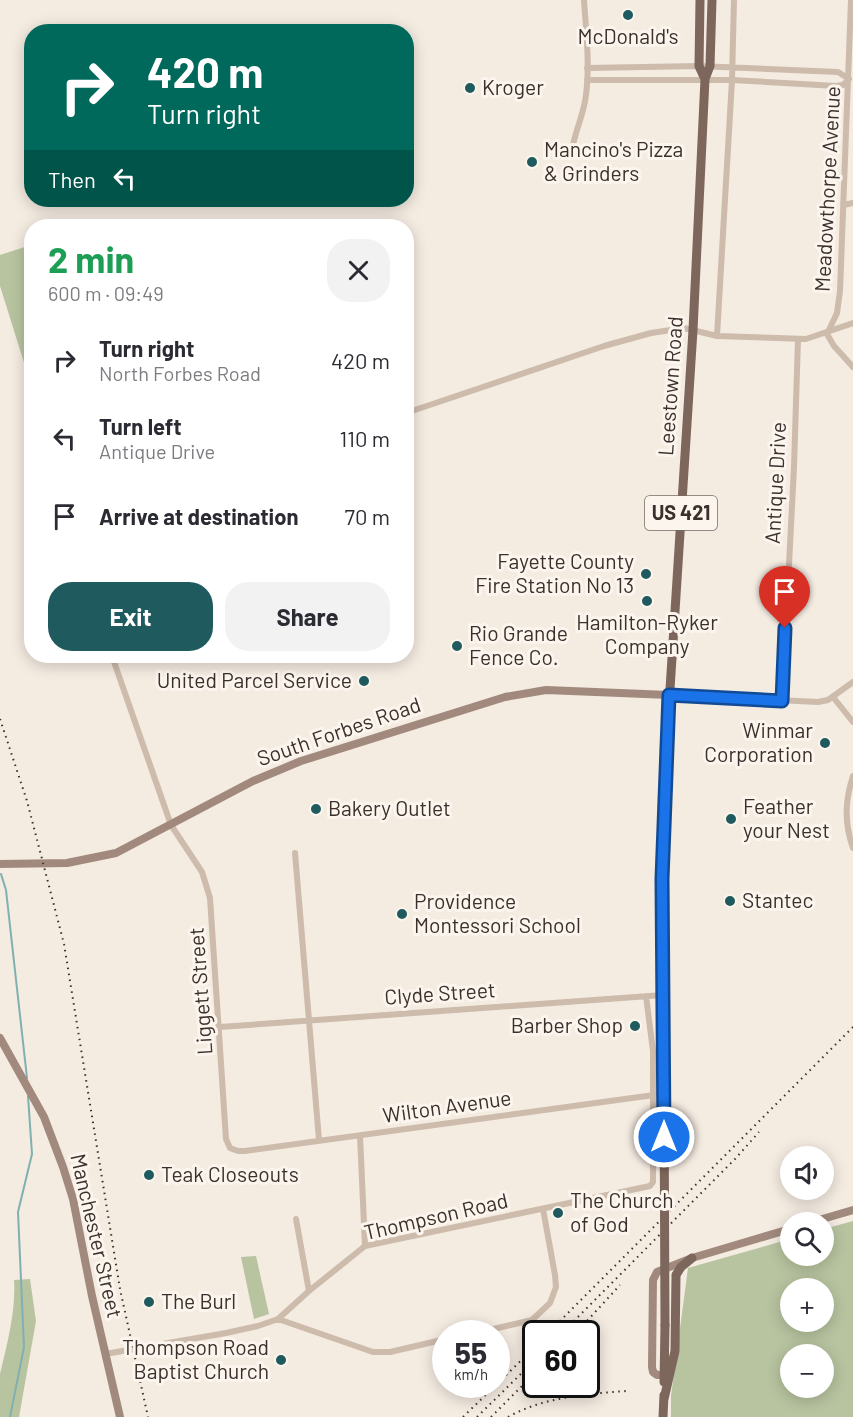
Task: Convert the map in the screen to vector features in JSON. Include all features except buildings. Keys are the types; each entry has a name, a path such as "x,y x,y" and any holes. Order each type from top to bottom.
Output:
{"main road":[{"name":"Leestown Road","path":"700,0 699,66 705,80"},
{"name":"Leestown Road","path":"669,695 693,330 705,80 710,66 712,0"},
{"name":"South Forbes Road","path":"0,864 67,863 116,853 263,776 301,760 505,697 546,690 669,695"},
{"name":"US 421","path":"663,1417 665,1325 662,879 669,695"},
{"name":"Manchester Street","path":"0,1038 44,1117 59,1154 73,1199 120,1417"},
{"path":"834,1216 853,1210"},
{"path":"664,1375 657,1375 653,1372 652,1367 653,1280 657,1272 692,1258 780,1232"},
{"path":"664,1399 675,1351 675,1281 681,1267 692,1258"}],"street":[{"path":"572,150 574,135 583,115 587,80 584,0"},
{"path":"717,336 732,80 734,0"},
{"name":"Meadowthorpe Avenue","path":"828,330 839,304 851,79 851,0"},
{"path":"587,68 732,66 838,72 851,79 843,85 836,86 732,80 587,80"},
{"path":"844,205 853,203"},
{"path":"414,410 604,346 671,329 693,330 717,336 798,339 814,338 828,330 853,323"},
{"path":"828,330 828,338 853,367"},
{"name":"Antique Drive","path":"782,701 798,339"},
{"name":"Liggett Street","path":"114,663 171,825 202,872 209,892 226,1139 233,1150 245,1151"},
{"path":"669,695 818,702 833,697 853,682"},
{"path":"833,697 853,722"},
{"path":"853,776 846,804 847,825 853,848"},
{"path":"295,853 319,1140"},
{"name":"Clyde Street","path":"220,1027 663,995"},
{"path":"646,996 653,1051 654,1095"},
{"name":"Wilton Avenue","path":"245,1151 654,1095"},
{"name":"Thompson Road","path":"105,1354 226,1333 278,1319 365,1246 647,1188 653,1182 654,1095"},
{"path":"360,1136 365,1246"},
{"path":"510,1325 532,1320 550,1303 556,1287 543,1209"},
{"path":"296,1219 309,1292"},
{"path":"278,1319 373,1352 390,1352 432,1342"}],"green space":[{"path":"24,248 24,363 0,286 0,255"},
{"path":"853,1221 853,1417 671,1417 671,1396 688,1268 780,1242 780,1266 834,1266 834,1226"},
{"path":"256,1256 269,1314 254,1319 241,1257"},
{"path":"30,1279 36,1321 19,1417 0,1417 0,1374 12,1316 14,1280"}],"waterway":[{"path":"1,874 6,890 27,1078"},
{"path":"10,1417 24,1347 18,1212 32,1154 28,1096"}],"railway":[{"path":"0,719 27,801 64,944 120,1289 148,1417"},
{"path":"561,1320 853,1027"},
{"path":"575,1320 759,1132"},
{"path":"588,1320 620,1285"},
{"path":"463,1417 522,1360"},
{"path":"477,1417 522,1373"},
{"path":"491,1417 522,1386"},
{"path":"508,1417 551,1401 581,1395 626,1391"}],"place":[{"name":"McDonald's","path":"628,15"},
{"name":"Kroger","path":"470,88"},
{"name":"Mancino's Pizza & Grinders","path":"532,162"},
{"name":"Fayette County Fire Station No 13","path":"646,574"},
{"name":"Hamilton-Ryker Company","path":"647,601"},
{"name":"Rio Grande Fence Co.","path":"457,646"},
{"name":"United Parcel Service","path":"364,681"},
{"name":"Winmar Corporation","path":"825,743"},
{"name":"Bakery Outlet","path":"316,809"},
{"name":"Feather your Nest","path":"731,819"},
{"name":"Stantec","path":"730,901"},
{"name":"Providence Montessori School","path":"402,914"},
{"name":"Barber Shop","path":"635,1026"},
{"name":"Teak Closeouts","path":"149,1175"},
{"name":"The Church of God","path":"558,1213"},
{"name":"The Burl","path":"149,1302"},
{"name":"Thompson Road Baptist Church","path":"281,1360"}],"route":[{"path":"664,1137 662,879 669,695 782,701 785,628"}]}
